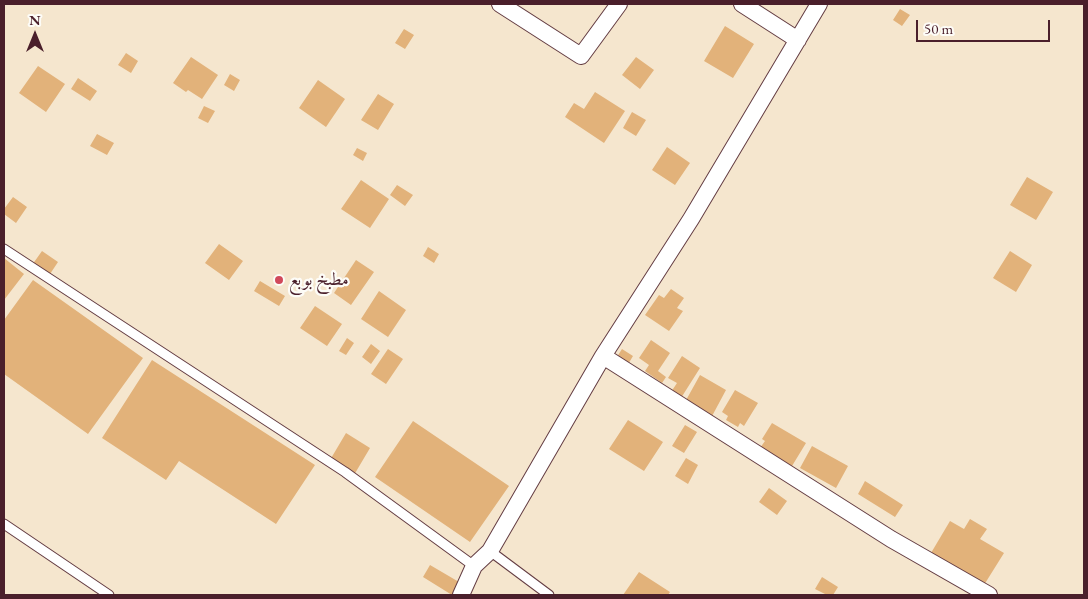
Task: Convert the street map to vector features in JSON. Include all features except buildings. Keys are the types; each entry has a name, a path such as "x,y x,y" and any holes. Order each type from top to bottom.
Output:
{"street":[{"path":"500,4 581,56 619,4"},
{"path":"742,4 798,40"},
{"path":"461,595 474,566 490,551 603,356 691,219 819,4"},
{"path":"603,356 891,539 989,595"}],"lane":[{"path":"4,248 345,472 474,566"},
{"path":"4,524 109,595"},
{"path":"490,551 549,595"}],"place":[{"name":"مطبخ بوبع","path":"279,280"}]}
